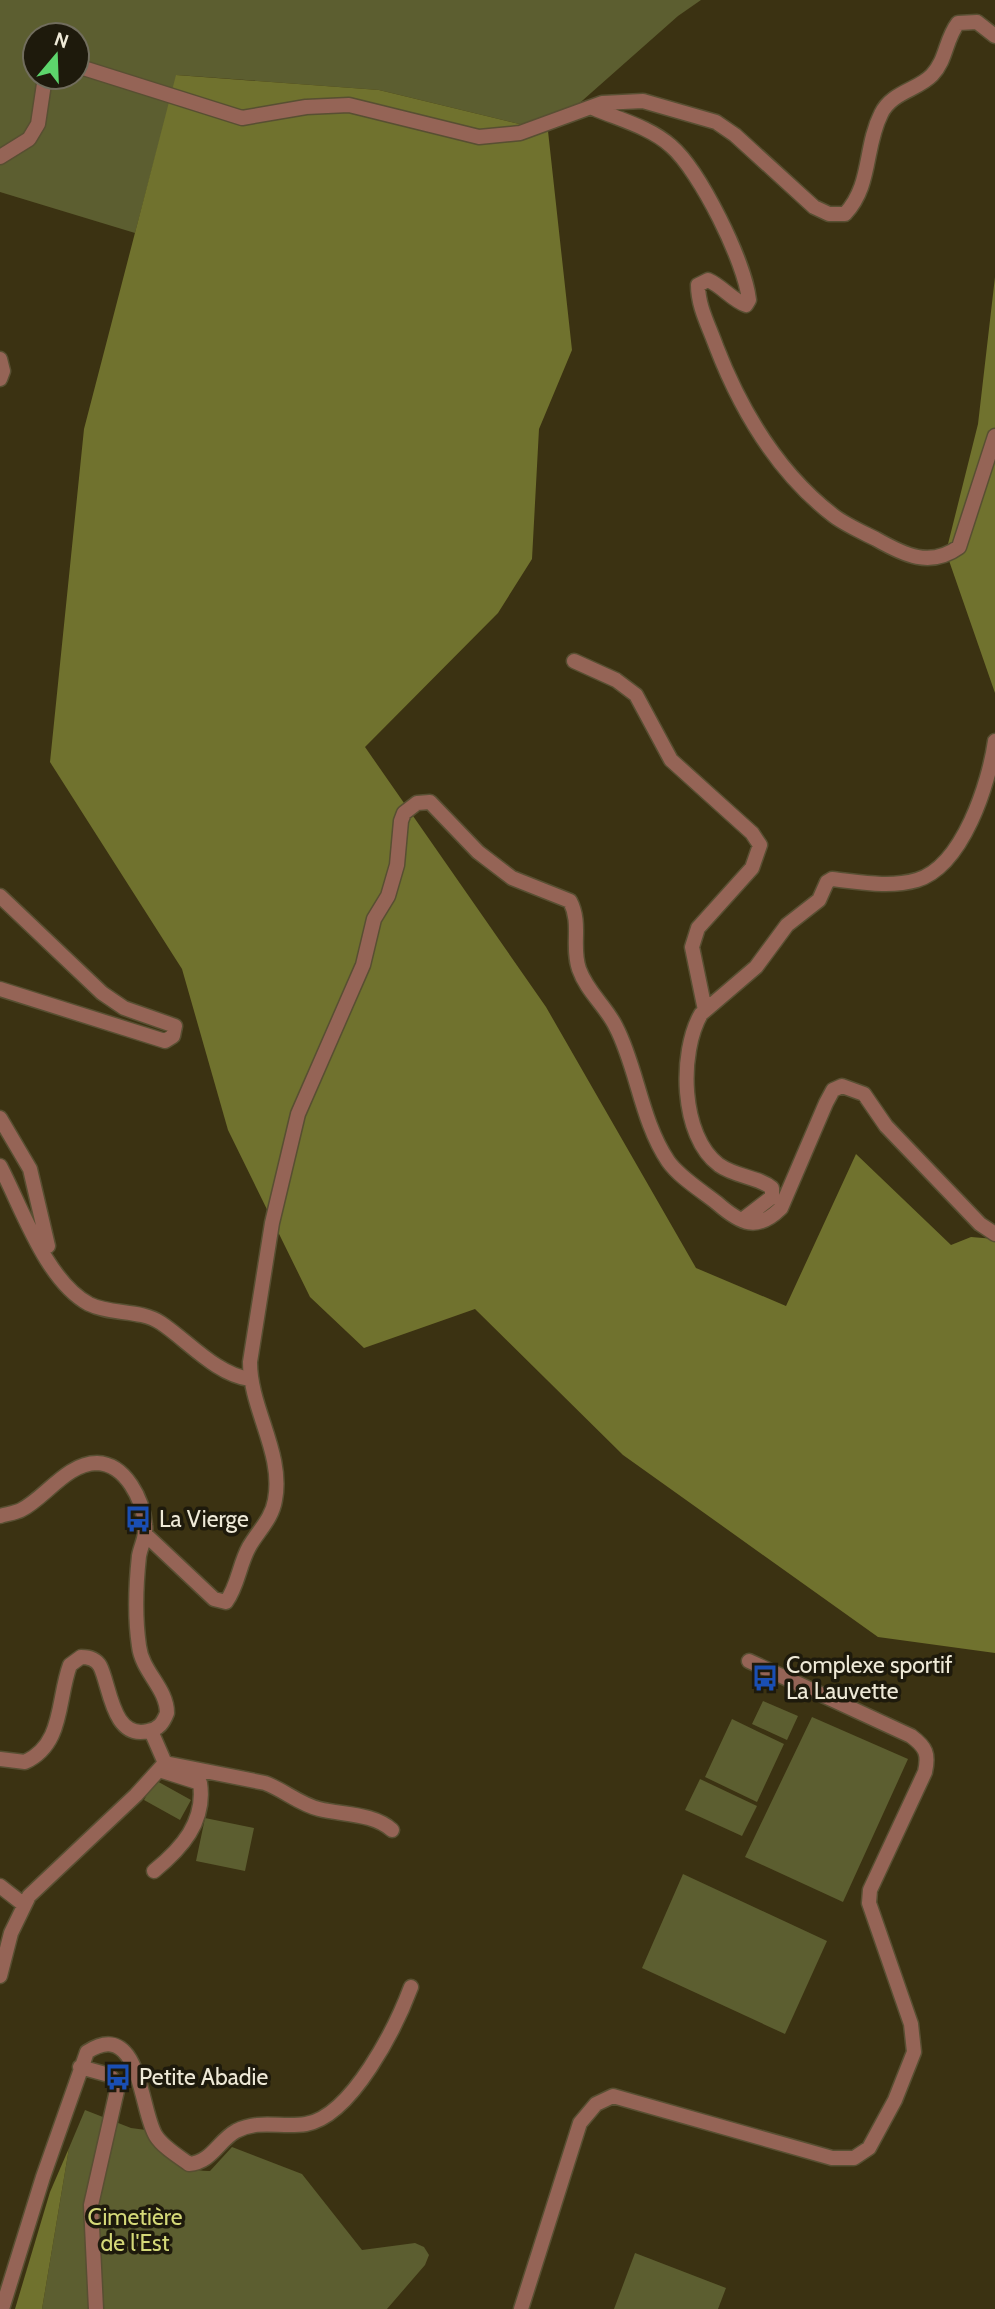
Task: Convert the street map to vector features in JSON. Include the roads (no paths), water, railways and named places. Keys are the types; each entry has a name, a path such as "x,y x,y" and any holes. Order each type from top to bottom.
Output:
{"street":[{"path":"91,70 242,118 306,107 349,105 480,137 520,133 602,103 643,101 716,122 814,207 829,215 845,214 855,203 864,185 872,137 881,111 912,85 929,79 942,65 950,34 958,23 977,22 995,36"},
{"path":"0,157 29,139 38,124 44,91"},
{"path":"593,107 651,132 670,145 684,160 713,207 745,280 749,300 746,305 738,303 727,291 708,280 698,285 698,299 721,359 756,432 786,468 834,516 900,552 922,560 947,556 959,547 995,436"},
{"path":"0,359 3,371 0,379"},
{"path":"574,661 616,680 636,695 671,760 752,833 760,845 752,868 698,928 692,947 705,1010"},
{"path":"742,1220 772,1197 772,1188 765,1183 740,1178 716,1163 699,1140 690,1112 686,1078 696,1023 705,1010 757,967 787,925 819,900 827,882 832,879 878,885 926,876 962,842 988,775 995,740"},
{"path":"146,1535 214,1599 226,1602 232,1594 248,1549 267,1521 275,1502 275,1467 250,1380 272,1223 298,1114 363,965 368,932 394,879 401,821 410,808 423,801 436,805 478,852 512,878 570,901 579,929 578,966 594,998 608,1012 618,1030 637,1094 669,1163 727,1212 752,1224 768,1221 780,1208 826,1102 833,1090 842,1086 864,1094 886,1126 979,1224 995,1234"},
{"path":"0,896 102,993 124,1008 175,1026 173,1036 165,1041 0,989"},
{"path":"0,1118 30,1169 51,1265"},
{"path":"0,1166 51,1265 64,1283 90,1305 158,1321 233,1375 250,1380"},
{"path":"0,1516 21,1510 83,1466 106,1465 116,1469 135,1491 144,1513 146,1535 139,1566 138,1644 146,1672 167,1705 164,1721 151,1731 139,1733 128,1727 108,1697 101,1667 96,1661 81,1657 70,1665 55,1728 46,1746 24,1762 0,1759"},
{"path":"521,2309 580,2123 596,2104 613,2096 832,2158 854,2158 874,2141 910,2064 914,2035 869,1902 870,1890 925,1772 927,1753 924,1745 911,1736 749,1661"},
{"path":"151,1731 162,1766 200,1783 202,1796 190,1834 182,1849 154,1871"},
{"path":"162,1766 265,1783 280,1788 301,1803 377,1820 391,1830"},
{"path":"0,1976 23,1904 162,1766"},
{"path":"0,1886 23,1904"},
{"path":"2,2309 87,2052 97,2046 112,2046 125,2053 135,2066 147,2115 156,2137 189,2164 200,2163 235,2131 260,2124 306,2124 326,2117 353,2089 389,2037 411,1987"},
{"path":"80,2067 109,2076 118,2086 91,2205 96,2309"}],"place":[{"name":"La Vierge","path":"138,1519"},
{"name":"Complexe sportif La Lauvette","path":"765,1678"},
{"name":"Petite Abadie","path":"118,2077"}],"park label":[{"name":"Cimetière de l'Est","path":"135,2230"}]}
